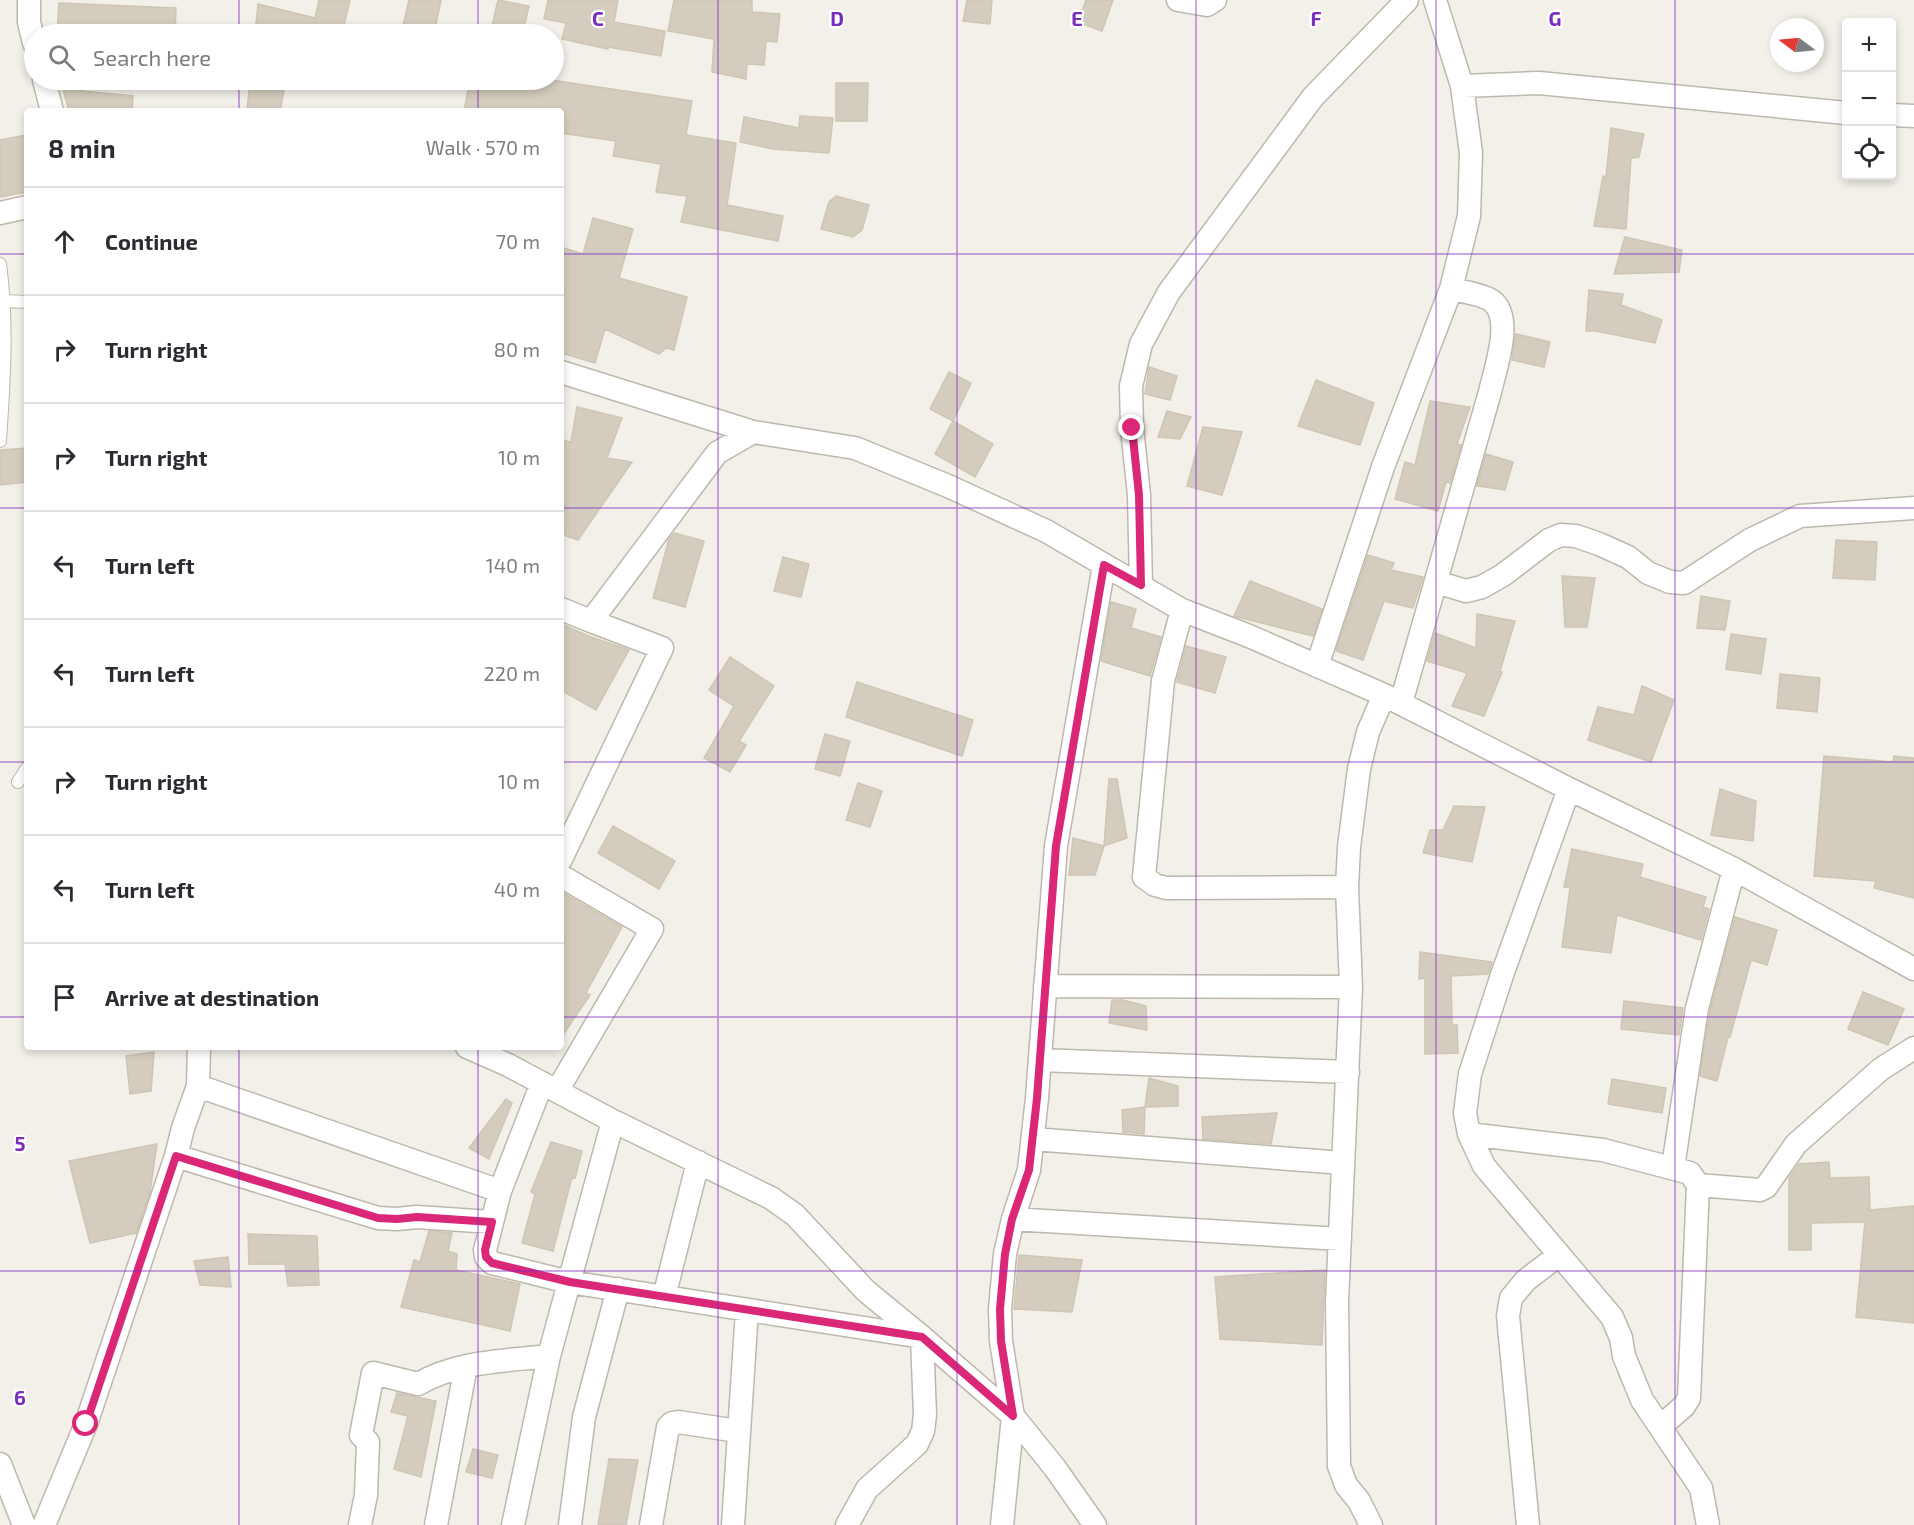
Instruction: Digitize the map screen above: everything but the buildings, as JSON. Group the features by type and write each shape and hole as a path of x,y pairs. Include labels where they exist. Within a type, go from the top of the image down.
{"street":[{"path":"29,0 29,24"},
{"path":"1178,0 1207,5 1215,0"},
{"path":"1141,585 1139,495 1132,428 1131,386 1141,344 1168,292 1312,97 1407,0"},
{"path":"1317,666 1383,467 1451,289 1468,216 1471,153 1462,86 1435,0"},
{"path":"1462,86 1539,83 1842,113"},
{"path":"47,90 51,108"},
{"path":"1896,115 1914,116"},
{"path":"0,213 24,208"},
{"path":"1371,1525 1359,1501 1346,1485 1339,1466 1336,1302 1351,987 1347,887 1349,847 1359,770 1368,732 1392,699 1436,582 1499,354 1503,321 1501,310 1491,300 1451,289"},
{"path":"564,373 753,432 855,448 948,486 1046,531 1182,610 1248,636 1392,699 1569,789 1734,869 1914,969"},
{"path":"591,621 717,453 753,432"},
{"path":"1436,582 1466,591 1482,586 1503,575 1549,540 1561,535 1576,536 1599,543 1628,557 1648,573 1670,582 1684,583 1750,540 1800,516 1914,508"},
{"path":"1002,1525 1013,1416 1001,1341 1000,1309 1005,1254 1012,1219 1029,1170 1040,1060 1056,846 1104,565"},
{"path":"564,610 662,648 564,853"},
{"path":"1182,610 1163,681 1144,877 1155,885 1166,888 1347,887"},
{"path":"1569,789 1502,975 1470,1074 1465,1113 1469,1134 1484,1166 1612,1317 1621,1338 1624,1356 1633,1381 1642,1400 1701,1488 1708,1525"},
{"path":"1673,1167 1697,1008 1734,869"},
{"path":"564,878 652,929 549,1087 500,1191 485,1250 486,1257 492,1263 570,1282 922,1337"},
{"path":"1046,986 1351,987"},
{"path":"1698,1185 1760,1190 1766,1187 1796,1144 1881,1069 1914,1048"},
{"path":"44,1525 86,1424 176,1156 198,1086 199,1050"},
{"path":"474,1050 508,1065 613,1121 771,1198 795,1215 866,1291 1013,1416 1055,1468 1095,1525"},
{"path":"1040,1060 1348,1072"},
{"path":"198,1086 500,1191"},
{"path":"513,1525 549,1356 613,1121"},
{"path":"1469,1134 1603,1150 1690,1173 1698,1185 1689,1398 1684,1406 1660,1427"},
{"path":"1033,1139 1343,1163"},
{"path":"176,1156 378,1218 417,1217 492,1222"},
{"path":"664,1297 698,1162"},
{"path":"1012,1219 1340,1239"},
{"path":"1528,1525 1508,1316 1511,1298 1526,1280 1559,1255"},
{"path":"570,1525 584,1417 618,1289"},
{"path":"733,1525 747,1310"},
{"path":"847,1525 867,1489 917,1444 923,1431 926,1415 922,1337"},
{"path":"360,1525 366,1495 368,1442 361,1435 373,1373 418,1384 436,1373 466,1366 549,1356"},
{"path":"436,1525 466,1366"},
{"path":"651,1525 668,1427 678,1422 738,1431"},
{"path":"0,1464 24,1525"}],"lane":[{"path":"0,264 5,301 6,367 0,441"},
{"path":"5,301 24,302"},
{"path":"18,782 24,773"}],"route":[{"path":"86,1424 176,1156 378,1218 417,1217 492,1222 485,1250 486,1257 492,1263 570,1282 922,1337 1013,1416 1001,1341 1000,1309 1005,1254 1012,1219 1029,1170 1037,1098 1056,846 1104,565 1141,585 1139,495 1132,428"}]}
